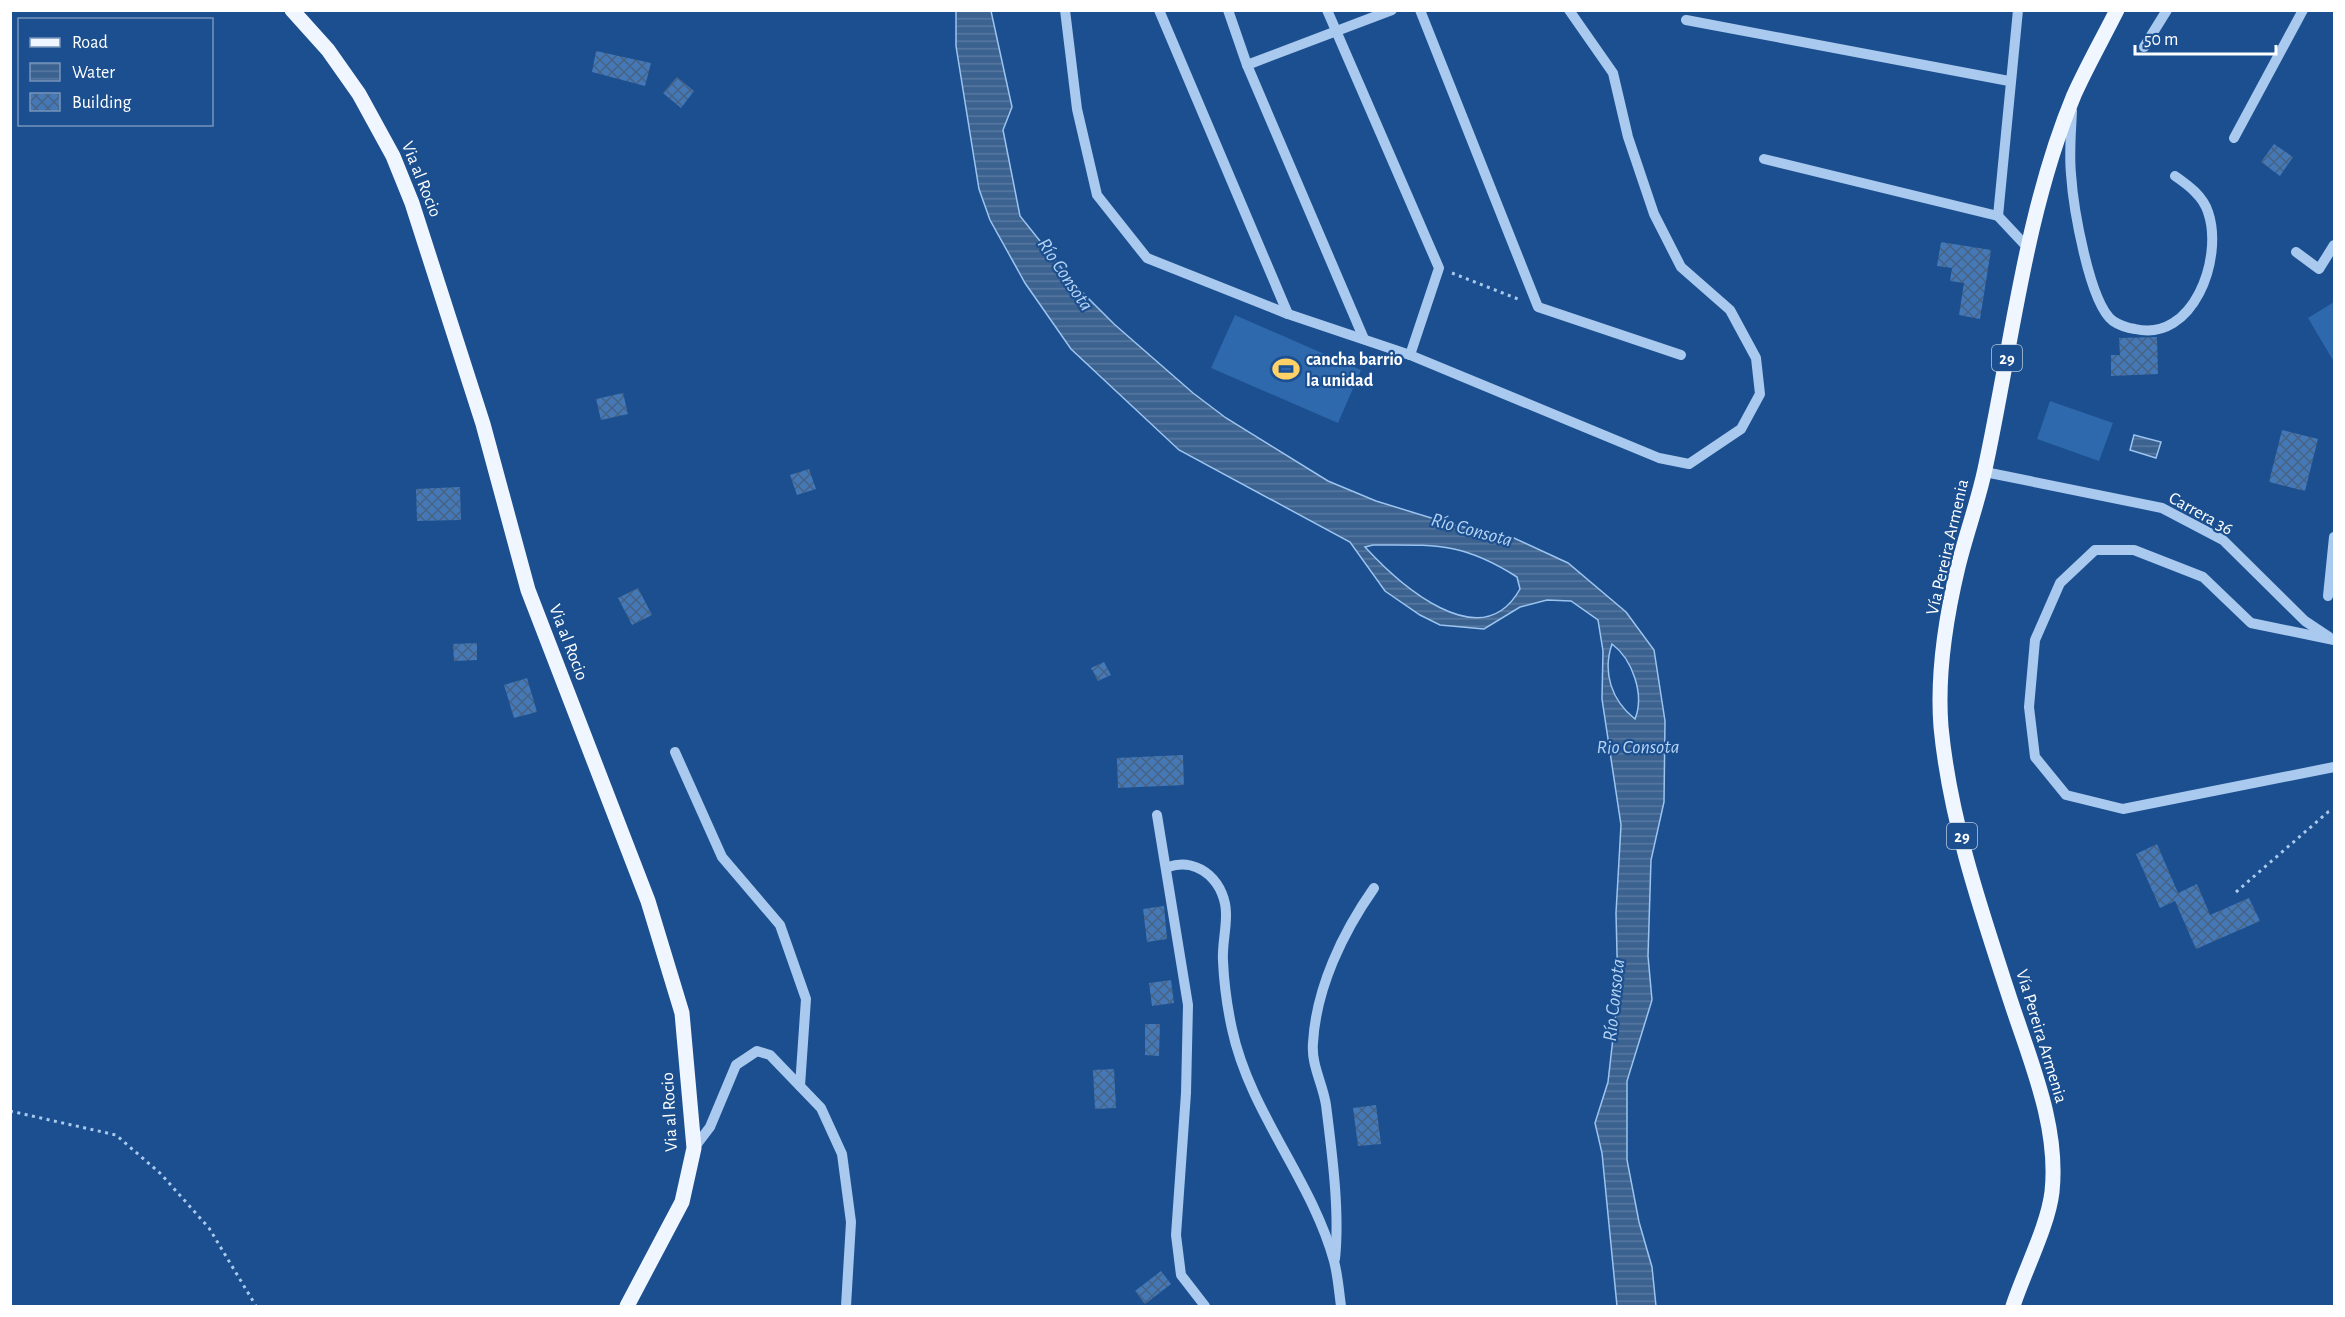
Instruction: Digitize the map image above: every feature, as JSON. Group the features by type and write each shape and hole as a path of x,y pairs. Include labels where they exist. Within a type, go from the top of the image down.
{"main road":[{"name":"Via al Rocio","path":"292,10 328,50 359,94 393,156 412,203 483,424 528,590 648,901 682,1013 694,1148 681,1202 627,1306"},
{"name":"Vía Pereira Armenia","path":"2013,1306 2047,1217 2052,1193 2054,1157 2044,1103 1967,859 1941,726 1944,654 1958,569 1985,472 2028,248 2055,149 2073,97 2117,10"}],"street":[{"path":"1065,10 1077,109 1097,195 1147,258 1288,314 1410,355 1659,458 1689,464 1741,429 1760,394 1756,358 1730,310 1681,267 1654,214 1628,137 1613,73 1569,10"},
{"path":"1159,10 1288,314"},
{"path":"1228,10 1247,65 1364,339"},
{"path":"1327,10 1334,32 1439,268 1410,355"},
{"path":"1247,65 1392,10"},
{"path":"1420,10 1538,307 1681,355"},
{"path":"1998,216 2009,81 2018,10"},
{"path":"2144,47 2168,10"},
{"path":"2234,138 2303,10"},
{"path":"1686,20 2009,81"},
{"path":"2073,97 2071,172 2074,208 2091,277 2102,308 2113,321 2127,327 2144,331 2161,330 2177,320 2204,284 2211,257 2208,211 2194,191 2175,176"},
{"path":"1764,159 1998,216 2028,248"},
{"path":"2296,252 2319,269 2334,244"},
{"name":"Carrera 36","path":"1985,472 2162,508 2223,540 2305,621 2334,640"},
{"path":"2328,596 2334,537"},
{"path":"2334,640 2251,623 2203,577 2134,550 2095,550 2060,583 2035,640 2029,707 2035,757 2066,795 2123,809 2334,767"},
{"path":"675,752 722,857 780,925 806,999 800,1086"},
{"path":"1157,815 1168,867 1188,1005 1186,1093 1176,1235 1181,1275 1204,1306"},
{"path":"1168,867 1191,864 1206,871 1221,891 1226,914 1222,948 1224,986 1232,1032 1253,1091 1322,1228 1335,1263 1341,1306"},
{"path":"1335,1263 1338,1227 1325,1102 1314,1067 1313,1043 1322,993 1353,917 1374,888"},
{"path":"694,1148 710,1126 736,1065 757,1050 770,1055 821,1108 842,1154 851,1222 846,1306"}],"path":[{"path":"1439,268 1538,307"},
{"path":"2236,892 2328,812 2334,810"},
{"path":"10,1111 116,1135 162,1174 209,1228 256,1306"}],"shaded area":[{"path":"2334,302 2334,362 2308,318"},
{"name":"cancha barrio la unidad","path":"1235,315 1361,370 1338,423 1211,368"},
{"path":"2050,401 2113,423 2099,461 2037,439"}],"water":[{"name":"Rio Consota","path":"956,11 991,11 1012,107 1003,130 1020,216 1076,286 1114,324 1193,393 1226,418 1328,481 1376,501 1454,525 1514,538 1568,563 1626,612 1654,650 1665,721 1664,802 1651,860 1648,956 1652,1000 1627,1081 1627,1160 1639,1222 1652,1267 1656,1306 1617,1306 1602,1153 1595,1123 1608,1082 1618,994 1616,913 1621,825 1602,699 1603,651 1598,620 1571,601 1547,600 1520,607 1484,629 1440,625 1420,615 1385,591 1350,542 1179,450 1071,349 1025,283 990,220 979,189 956,46","holes":["1373,545 1432,546 1464,551 1517,577 1520,589 1503,609 1484,617 1463,616 1440,608 1418,595 1365,547","1612,644 1625,659 1635,678 1638,699 1635,719 1620,704 1611,686 1608,665"]},
{"path":"2134,435 2161,442 2156,458 2130,450"}],"building":[{"path":"596,51 651,63 645,86 592,72"},
{"path":"677,77 694,91 681,108 663,93"},
{"path":"2274,144 2293,157 2280,176 2261,162"},
{"path":"1941,242 1991,250 1980,319 1959,315 1964,283 1950,281 1952,268 1937,266"},
{"path":"2157,337 2158,374 2111,376 2111,355 2120,355 2119,338"},
{"path":"623,393 628,414 601,420 596,399"},
{"path":"2282,430 2318,439 2305,491 2269,482"},
{"path":"809,469 816,489 797,495 790,475"},
{"path":"460,487 461,520 417,521 416,489"},
{"path":"638,588 652,615 632,625 618,598"},
{"path":"477,643 477,660 454,661 453,644"},
{"path":"1104,662 1111,675 1098,681 1091,668"},
{"path":"527,678 537,712 514,718 504,685"},
{"path":"1183,755 1184,785 1118,788 1117,758"},
{"path":"2157,844 2178,893 2197,884 2210,915 2249,898 2260,921 2196,949 2175,901 2160,908 2136,854"},
{"path":"1164,906 1167,939 1147,942 1143,909"},
{"path":"1171,980 1174,1003 1152,1006 1149,983"},
{"path":"1145,1024 1160,1024 1159,1056 1145,1055"},
{"path":"1114,1069 1116,1108 1095,1109 1093,1070"},
{"path":"1376,1105 1381,1144 1358,1146 1353,1108"},
{"path":"1161,1271 1171,1284 1145,1304 1135,1291"}],"place":[{"name":"cancha barrio la unidad","path":"1286,369"}],"water label":[{"name":"Río Consota","path":"1066,274"},
{"name":"Río Consota","path":"1472,529"},
{"name":"Río Consota","path":"1613,1000"}]}
